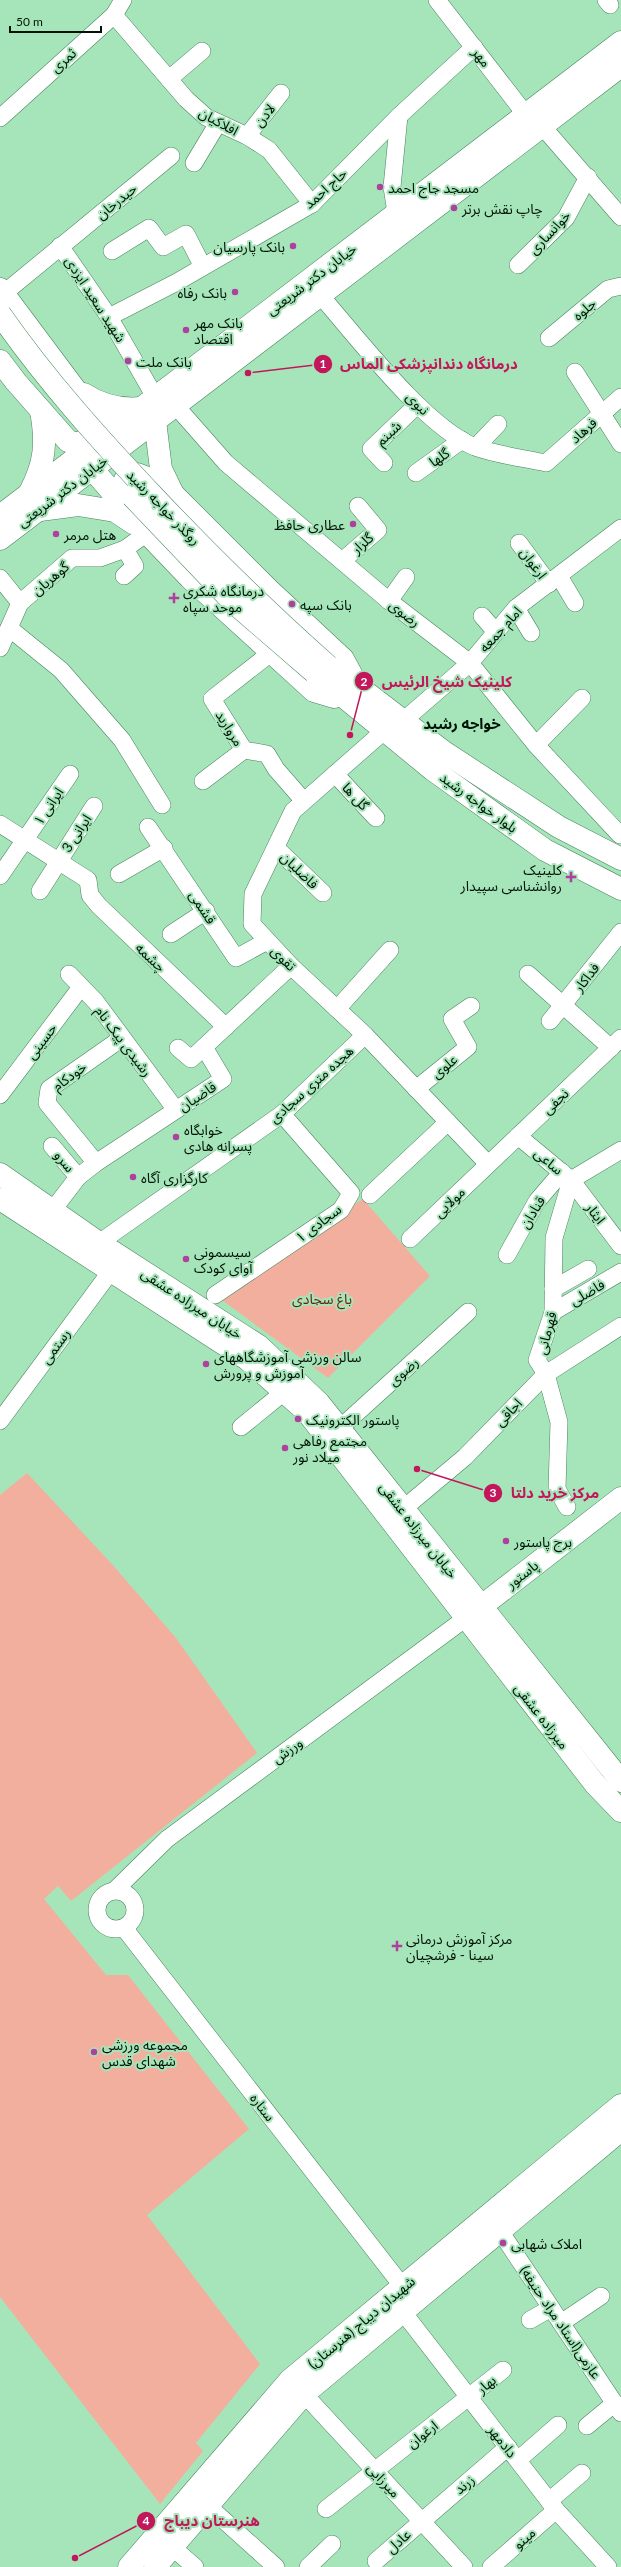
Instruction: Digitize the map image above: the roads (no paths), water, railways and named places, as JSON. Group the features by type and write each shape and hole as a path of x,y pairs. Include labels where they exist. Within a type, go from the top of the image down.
{"main road":[{"name":"خیابان دکتر شریعتی","path":"151,409 175,405 320,295 534,120 621,42"},
{"name":"خیابان دکتر شریعتی","path":"0,539 33,502 117,438 151,409 396,214 534,120 621,66"},
{"path":"1,299 77,392 117,438"},
{"name":"روگذر خواجه رشید","path":"1,299 27,353 78,415 125,467 275,619 325,672"},
{"name":"روگذر خواجه رشید","path":"0,339 51,406 167,534 233,602 325,672"},
{"path":"0,361 68,441 77,444 91,437 96,424 77,392"},
{"path":"77,392 111,407 127,410 151,409 162,469 173,494"},
{"path":"41,411 46,436 43,461 33,502 78,505 115,511 147,533"},
{"path":"86,462 147,533 190,578 314,691 351,692"},
{"path":"147,533 128,505 124,494 125,480 137,474 142,475 173,494 269,590 344,659 351,692"},
{"name":"خیابان دکتر شریعتی","path":"0,516 33,502"},
{"path":"325,672 351,692"},
{"name":"بلوار خواجه رشید","path":"351,692 393,726 433,770 545,850 621,889"},
{"name":"بلوار خواجه رشید","path":"393,726 444,752 559,827 618,845"},
{"name":"خیابان میرزاده عشقی","path":"2,1191 52,1211 259,1346 319,1403 450,1568 474,1612"},
{"name":"خیابان میرزاده عشقی","path":"2,1191 111,1271 247,1359 307,1412 474,1612"},
{"name":"پاستور","path":"474,1612 621,1498"},
{"path":"450,1568 475,1586 489,1589 509,1585"},
{"name":"میرزاده عشقی","path":"474,1612 609,1779 621,1811"},
{"name":"شهیدان دیباج (هنرستان)","path":"129,2567 290,2380 403,2287 619,2118"},
{"name":"شهیدان دیباج (هنرستان)","path":"154,2567 304,2394 500,2231 619,2118"}],"street":[{"name":"ثمری","path":"0,118 114,15 123,0"},
{"name":"مهر","path":"445,3 474,47 534,120 588,177 621,217"},
{"name":"افلاکیان","path":"114,15 197,109 218,124 247,136 269,150 312,204"},
{"name":"حاج احمد","path":"109,317 203,267 312,204 399,116 474,47"},
{"path":"169,79 202,51"},
{"name":"لادن","path":"247,136 281,93"},
{"path":"396,214 392,187 399,116"},
{"path":"194,163 218,124"},
{"name":"حیدرخان","path":"60,246 172,156"},
{"name":"خوانساری","path":"518,265 566,218 588,177"},
{"path":"112,251 149,228 163,246 186,234 203,267"},
{"name":"شهید سعید ایزدی","path":"1,299 60,246 109,317 151,409"},
{"name":"جلوه","path":"549,338 608,289 621,286"},
{"name":"نبوی","path":"320,295 417,405 469,444 546,463"},
{"path":"575,372 603,413 621,444"},
{"name":"فرهاد","path":"546,463 621,397"},
{"name":"رضوی","path":"175,405 226,463 389,601 470,663 618,845"},
{"name":"شبنم","path":"384,463 371,449 417,405"},
{"name":"گلها","path":"416,473 469,444 498,424"},
{"name":"گلزار","path":"342,561 378,530 358,506"},
{"name":"امام جمعه","path":"393,726 470,663 494,631 516,608 621,528"},
{"name":"گوهریان","path":"0,648 20,603 72,558 100,558 125,549 147,533"},
{"name":"ارغوان","path":"519,543 575,603"},
{"path":"124,576 135,566 125,549"},
{"path":"389,601 406,577"},
{"name":"گوهریان","path":"0,578 20,603"},
{"path":"516,608 531,633"},
{"path":"482,616 494,631"},
{"path":"8,628 61,670 122,740 162,805"},
{"name":"مروارید","path":"272,652 212,699 244,750 267,754 276,768 303,800"},
{"path":"536,745 582,698"},
{"name":"تقوی","path":"393,726 303,800 293,812 253,894 252,924 291,966 365,1035 488,1164"},
{"path":"203,781 244,750"},
{"name":"ایرانی ۱","path":"0,876 70,774"},
{"name":"گل ها","path":"335,774 376,818"},
{"name":"ایرانی 3","path":"40,891 58,860 94,806"},
{"path":"0,824 58,860"},
{"name":"قشمی","path":"148,827 164,848 236,958 267,941"},
{"path":"119,874 164,848"},
{"name":"فاضلیان","path":"276,848 323,893"},
{"name":"چشمه","path":"58,860 88,880 90,894 99,906 226,1026"},
{"path":"171,934 206,911"},
{"name":"فداکار","path":"550,1021 621,932"},
{"path":"336,1009 390,950"},
{"path":"178,1048 191,1059 291,966"},
{"name":"رشیدی پیک نام","path":"69,974 82,987 176,1110"},
{"path":"528,974 564,1004 616,1043"},
{"name":"حسینی","path":"0,1095 82,987"},
{"name":"علوی","path":"416,1089 468,1047 452,1019 471,1006"},
{"name":"هجده متری سجادی","path":"99,1243 282,1114 365,1035"},
{"name":"خودکام","path":"96,1162 47,1103 49,1089 122,1038"},
{"name":"نجفی","path":"488,1164 616,1043"},
{"name":"قاضیان","path":"52,1211 78,1177 96,1162 223,1080 204,1047"},
{"name":"سجادی ۱","path":"215,1294 341,1210 351,1193 282,1114"},
{"path":"370,1195 448,1122"},
{"name":"ساعی","path":"518,1136 566,1176 621,1150"},
{"name":"سرو","path":"52,1146 78,1177"},
{"name":"مولایی","path":"410,1239 488,1164"},
{"name":"ایثار","path":"566,1176 621,1246"},
{"name":"قنادان","path":"507,1255 537,1201 566,1176"},
{"name":"قهرمانی","path":"566,1176 554,1238 553,1312 537,1360 546,1374 559,1422 557,1489 567,1507"},
{"path":"554,1289 588,1269"},
{"name":"رستمی","path":"0,1421 6,1399 111,1271"},
{"name":"فاضلی","path":"553,1312 621,1272"},
{"name":"رضوی","path":"339,1429 468,1312"},
{"name":"اجاقی","path":"403,1509 466,1457 546,1374 621,1326"},
{"path":"241,1427 284,1392"},
{"name":"ورزش","path":"115,1890 167,1839 474,1612"},
{"path":"115,1890 128,1894 135,1905 133,1918 124,1928 110,1928 100,1920 97,1907 103,1896 115,1890"},
{"name":"ستاره","path":"124,1928 403,2287"},
{"name":"عازمی(استاد مراد حنیفه)","path":"500,2231 618,2408"},
{"path":"561,2323 601,2296"},
{"path":"530,2320 551,2308"},
{"name":"دادمهر","path":"403,2312 552,2505 608,2567"},
{"name":"بهار","path":"470,2398 502,2370"},
{"name":"میرزایی","path":"304,2394 464,2567"},
{"name":"ارغوان","path":"326,2508 470,2398"},
{"path":"587,2426 618,2408"},
{"name":"زرند","path":"421,2520 513,2454 558,2425"},
{"name":"مینو","path":"491,2567 582,2473"},
{"path":"208,2506 276,2567"},
{"name":"عادل","path":"376,2561 421,2520"},
{"path":"308,2567 332,2544"},
{"path":"172,2547 194,2567"}],"place":[{"name":"مسجد جاج احمد","path":"380,187"},
{"name":"چاپ نقش برتر","path":"454,208"},
{"name":"بانک پارسیان","path":"293,246"},
{"name":"بانک رفاه","path":"235,292"},
{"name":"بانک مهر اقتصاد","path":"186,330"},
{"name":"بانک ملت","path":"128,361"},
{"name":"درمانگاه دندانپزشکی الماس","path":"248,373"},
{"name":"عطاری حافظ","path":"353,524"},
{"name":"هتل مرمر","path":"56,534"},
{"name":"درمانگاه شکری موحد سپاه","path":"174,598"},
{"name":"بانک سپه","path":"292,604"},
{"name":"کلینیک شیخ الرئیس","path":"350,735"},
{"name":"کلینیک روانشناسی سپیدار","path":"571,877"},
{"name":"خوابگاه پسرانه هادی","path":"176,1137"},
{"name":"کارگزاری آگاه","path":"133,1177"},
{"name":"سیسمونی آوای کودک","path":"186,1259"},
{"name":"سالن ورزشی آموزشگاههای آموزش و پرورش","path":"206,1364"},
{"name":"پاستور الکترونیک","path":"298,1419"},
{"name":"مجتمع رفاهی میلاد نور","path":"285,1448"},
{"name":"مرکز خرید دلتا","path":"417,1469"},
{"name":"برج پاستور","path":"506,1541"},
{"name":"مرکز آموزش درمانی سینا - فرشچیان","path":"397,1946"},
{"name":"مجموعه ورزشی شهدای قدس","path":"94,2052"},
{"name":"املاک شهابی","path":"503,2243"},
{"name":"هنرستان دیباج","path":"75,2558"}],"district":[{"name":"خواجه رشید","path":"462,723"}],"park label":[{"name":"باغ سجادی","path":"322,1298"}]}
